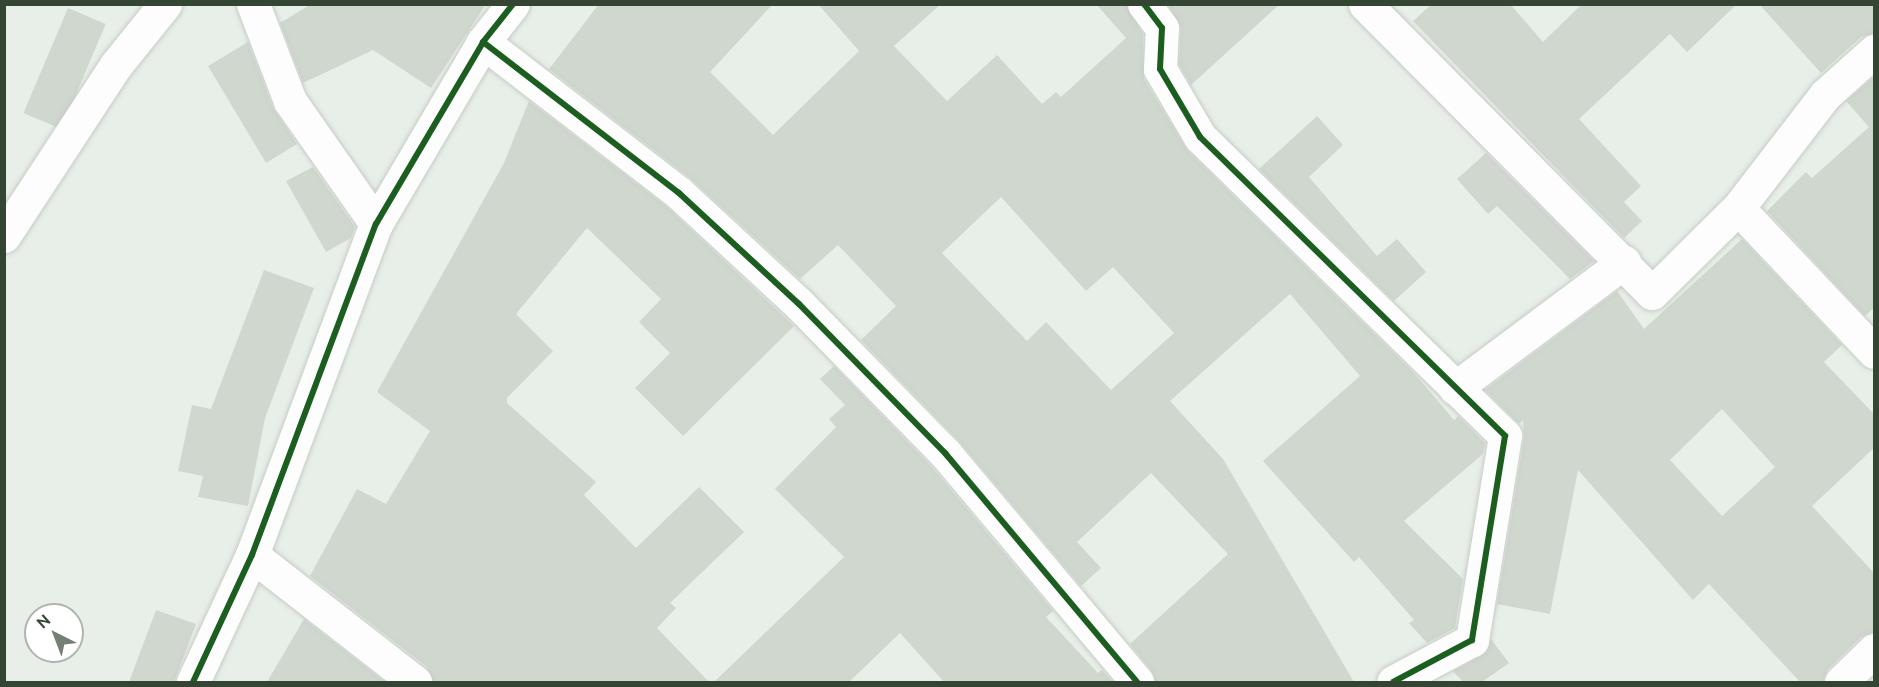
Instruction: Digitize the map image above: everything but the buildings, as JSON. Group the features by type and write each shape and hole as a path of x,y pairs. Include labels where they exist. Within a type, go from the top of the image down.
{"street":[{"path":"4,236 116,65 165,4"},
{"path":"253,4 290,101 376,224"},
{"path":"193,682 252,555 376,224 483,42 513,4"},
{"path":"1144,4 1162,28 1160,69 1200,137 1505,436 1472,640 1393,682"},
{"path":"1365,4 1624,262 1652,293 1738,208 1825,95 1875,51"},
{"path":"483,42 679,193 800,304 945,453 1137,682"},
{"path":"1738,208 1875,351"},
{"path":"1455,388 1624,262"},
{"path":"252,555 415,682"},
{"path":"1841,682 1875,650"}],"cycle path":[{"path":"193,682 252,555 376,224 483,42 513,4"},
{"path":"1144,4 1162,28 1160,69 1200,137 1505,436 1472,640 1393,682"},
{"path":"483,42 679,193 799,304 945,453 1137,682"}]}
